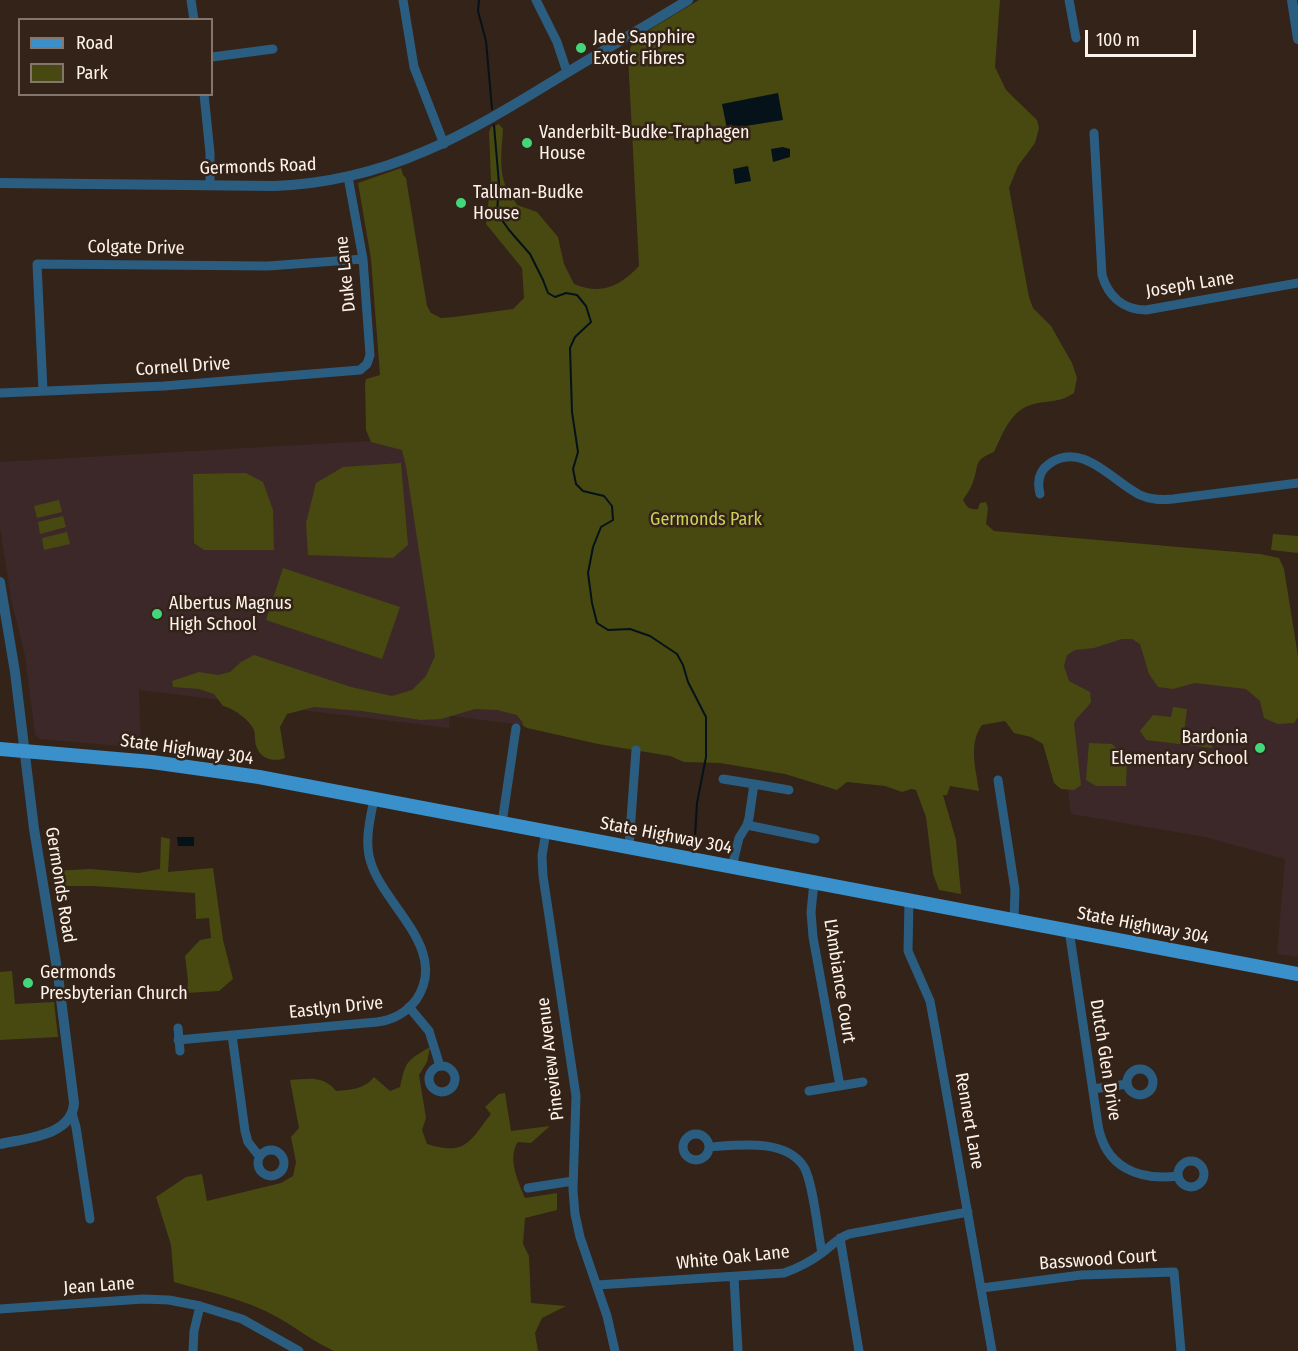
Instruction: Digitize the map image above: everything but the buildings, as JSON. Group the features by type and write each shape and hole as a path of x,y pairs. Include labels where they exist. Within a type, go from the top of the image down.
{"main road":[{"name":"State Highway 304","path":"0,749 187,766 259,777 1298,974"}],"street":[{"path":"191,0 194,18"},
{"path":"403,0 414,67 444,144"},
{"path":"536,0 557,42 567,72"},
{"name":"Germonds Road","path":"0,183 283,185 348,177 404,160 444,144 480,125 688,0"},
{"path":"1069,0 1076,38"},
{"path":"1292,0 1298,39"},
{"path":"213,57 273,49"},
{"path":"204,96 210,153 210,185"},
{"name":"Joseph Lane","path":"1094,133 1102,275 1108,290 1121,303 1136,309 1151,310 1298,283"},
{"name":"Duke Lane","path":"348,177 363,259 369,355 365,366"},
{"name":"Colgate Drive","path":"43,391 37,264 267,266 363,259"},
{"name":"Cornell Drive","path":"0,393 164,386 354,372 365,366"},
{"path":"1040,494 1039,479 1046,466 1054,461 1070,457 1092,462 1136,492 1153,499 1173,499 1298,483"},
{"name":"Germonds Road","path":"0,582 12,650 34,829 62,1004 74,1100 72,1113"},
{"path":"501,823 516,728"},
{"path":"629,847 636,750"},
{"path":"723,779 789,790"},
{"path":"998,780 1015,890 1014,920"},
{"path":"732,867 739,838 747,825 754,784"},
{"name":"Eastlyn Drive","path":"178,1040 383,1022 398,1016 409,1007 419,994 424,982 424,958 417,940 371,862 368,838 374,799"},
{"path":"747,825 815,838"},
{"name":"Pineview Avenue","path":"546,831 542,856 543,876 576,1096 573,1181 575,1214 608,1316 615,1351"},
{"name":"L'Ambiance Court","path":"814,882 811,912 813,930 840,1086"},
{"name":"Rennert Lane","path":"909,900 908,951 930,1001 992,1351"},
{"name":"Dutch Glen Drive","path":"1069,930 1101,1138 1107,1151 1116,1161 1133,1173 1162,1178 1178,1176"},
{"path":"409,1007 429,1031 440,1066"},
{"path":"178,1028 180,1052"},
{"path":"232,1035 245,1131 248,1142 259,1156"},
{"path":"809,1091 863,1082"},
{"path":"1093,1089 1127,1084"},
{"path":"0,1144 57,1129 67,1122 72,1113"},
{"path":"72,1113 76,1122 90,1219"},
{"path":"709,1147 761,1145 781,1150 800,1161 809,1179 822,1253"},
{"path":"528,1188 573,1181"},
{"name":"White Oak Lane","path":"597,1286 784,1272 800,1267 840,1238 856,1232 968,1212"},
{"path":"840,1238 860,1351"},
{"name":"Basswood Court","path":"982,1288 1081,1275 1174,1272 1181,1351"},
{"path":"734,1277 738,1351"},
{"name":"Jean Lane","path":"0,1309 152,1299 200,1306"},
{"path":"193,1351 200,1306 249,1322 299,1351"}],"shaded area":[{"path":"778,93 783,120 727,129 722,104"},
{"path":"783,147 790,149 790,157 773,162 771,149"},
{"path":"748,166 751,181 735,184 733,169"},
{"path":"405,439 526,705 522,725 450,716 449,728 139,690 141,748 40,739 35,735 25,656 11,599 0,528 0,462"},
{"path":"1037,538 1298,704 1298,957 1277,954 1285,859 1205,837 1071,814"},
{"path":"177,837 194,837 194,846 178,846"}],"green space":[{"name":"Germonds Park","path":"699,0 1000,0 995,67 1006,90 1037,120 1039,128 1035,143 1018,166 1009,188 1029,297 1033,308 1051,326 1072,363 1077,378 1074,393 1059,400 1026,407 1014,416 994,452 982,458 978,464 972,485 963,500 972,509 978,509 980,503 986,502 988,508 986,524 994,531 1260,554 1279,558 1284,569 1298,656 1298,717 1294,723 1278,724 1264,718 1260,701 1246,689 1195,683 1173,689 1158,687 1149,674 1140,644 1132,639 1122,639 1094,648 1075,650 1067,655 1064,666 1069,681 1090,692 1091,702 1074,723 1081,785 1074,790 1061,789 1054,783 1043,744 1031,737 1014,733 1005,721 982,725 974,748 979,791 950,786 947,795 943,795 956,840 961,894 939,890 933,874 926,817 916,790 902,792 885,786 847,782 837,790 785,774 720,763 684,762 670,756 598,744 527,728 522,725 517,715 497,710 475,709 441,719 421,720 362,711 314,707 287,714 280,727 285,758 273,760 259,752 254,730 248,721 236,711 223,706 214,694 199,689 173,687 172,681 199,672 218,675 230,672 241,662 254,655 351,687 392,696 412,690 426,676 435,656 406,466 402,450 371,442 366,430 366,379 380,375 371,259 358,183 401,168 406,178 427,306 431,313 441,318 513,309 524,298 522,268 486,224 491,180 489,132 491,127 499,124 503,129 502,167 507,189 517,205 537,212 558,237 564,264 574,284 601,289 617,284 639,266 628,56 631,46 636,43 636,38"},
{"path":"401,463 408,545 393,558 308,555 306,523 316,483 343,467"},
{"path":"246,473 263,482 273,510 274,550 204,550 194,543 193,474"},
{"path":"59,500 62,512 37,518 34,506"},
{"path":"63,516 66,527 40,534 38,522"},
{"path":"67,532 70,544 44,550 42,538"},
{"path":"1273,534 1298,536 1298,553 1271,550"},
{"path":"283,568 400,607 382,659 266,620"},
{"path":"1173,707 1187,709 1184,732 1214,737 1212,748 1146,740 1140,731 1153,715 1171,717"},
{"path":"1089,743 1112,744 1127,759 1126,786 1096,786 1086,780"},
{"path":"161,837 170,839 168,872 213,868 223,940 233,979 219,991 187,993 185,956 200,940 211,938 209,918 196,919 195,893 93,886 55,886 52,871 90,869 139,873 160,869"},
{"path":"12,971 15,1004 54,1002 58,1037 0,1040 0,972"},
{"path":"430,1047 427,1062 419,1075 426,1118 422,1130 427,1144 450,1148 465,1144 491,1114 485,1107 499,1094 505,1093 511,1131 550,1126 531,1143 518,1142 513,1155 515,1170 525,1198 557,1193 557,1210 525,1218 523,1244 529,1256 531,1303 566,1306 542,1318 535,1333 538,1351 334,1351 252,1305 174,1282 171,1245 156,1197 186,1177 202,1174 207,1201 281,1183 293,1176 296,1162 291,1137 299,1128 290,1080 320,1080 336,1091 362,1086 374,1077 390,1091 400,1087 408,1062"}],"waterway":[{"path":"479,0 478,11 486,41 492,109"},
{"path":"494,125 499,184 497,213 530,254 548,293 555,297 566,293 577,295 586,306 591,322 575,337 570,348 572,412 578,452 573,469 576,484 583,491 604,496 612,506 613,520 601,527 593,547 588,573 597,623 608,630 630,629 650,636 677,654 706,717 706,757 697,803 695,837"}],"place":[{"name":"Jade Sapphire Exotic Fibres","path":"581,48"},
{"name":"Vanderbilt-Budke-Traphagen House","path":"527,143"},
{"name":"Tallman-Budke House","path":"461,203"},
{"name":"Albertus Magnus High School","path":"157,614"},
{"name":"Bardonia Elementary School","path":"1260,748"},
{"name":"Germonds Presbyterian Church","path":"28,983"}]}
